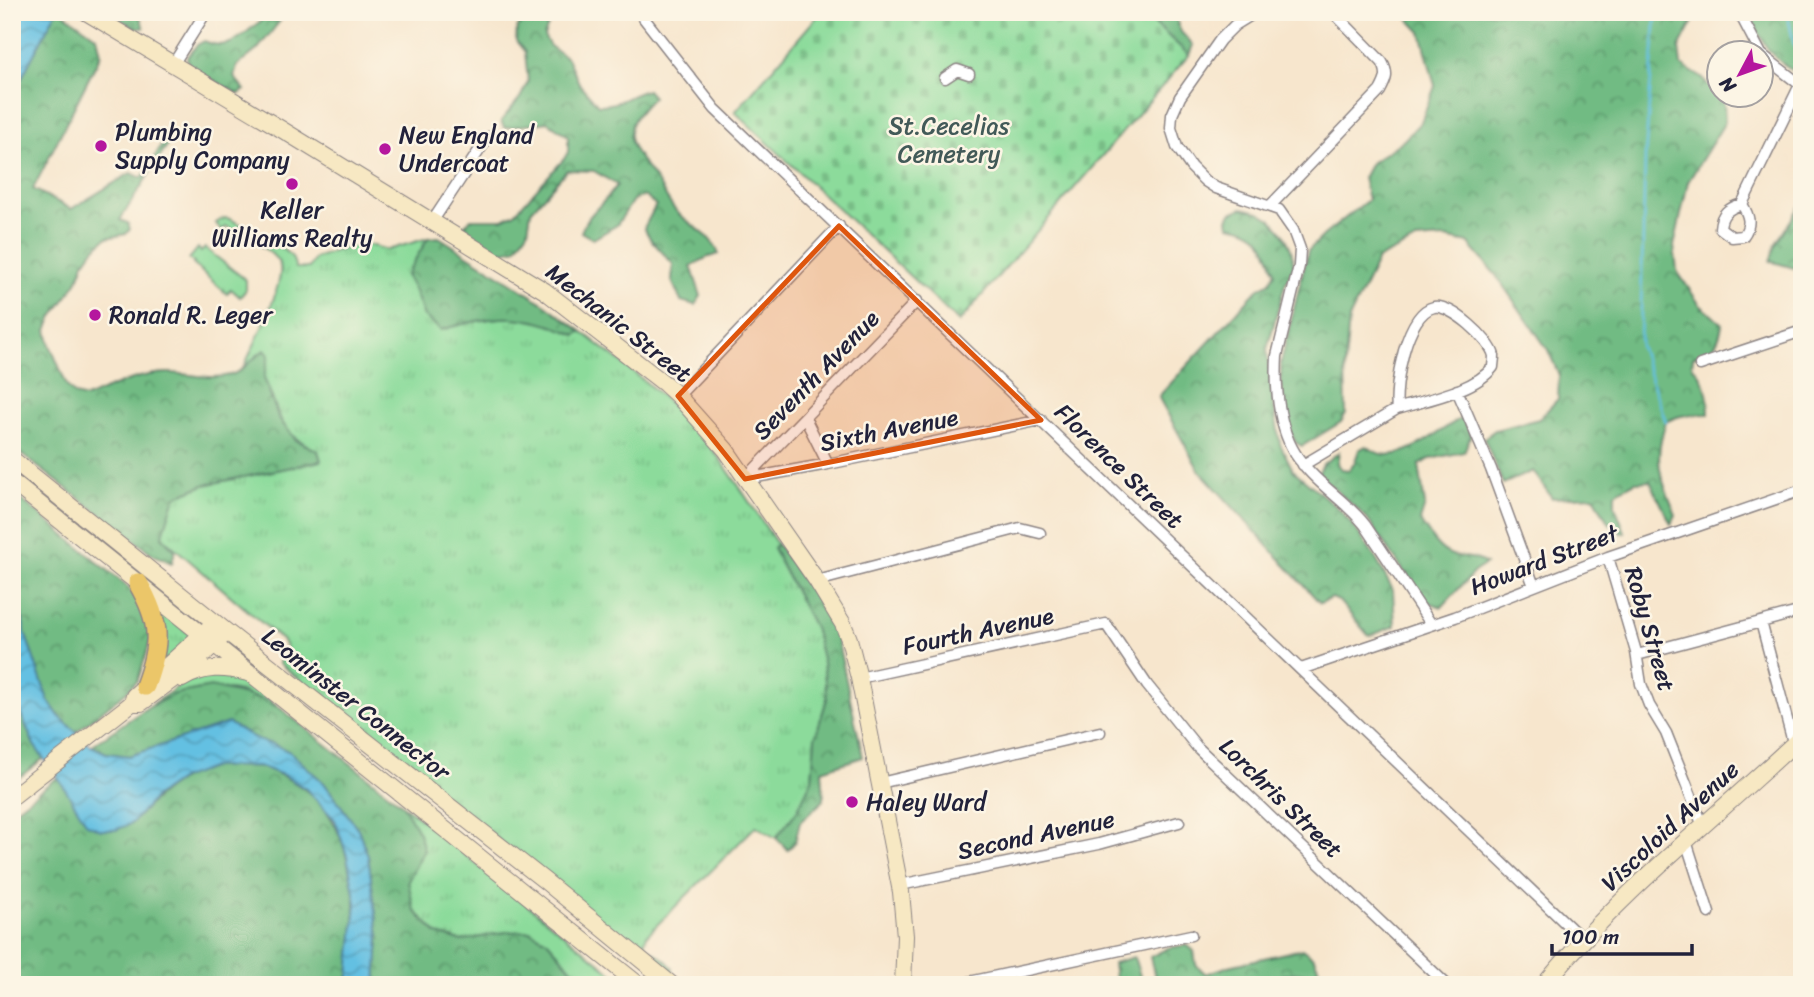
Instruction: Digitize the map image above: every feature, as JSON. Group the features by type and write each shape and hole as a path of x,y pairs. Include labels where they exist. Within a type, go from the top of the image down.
{"highway":[{"path":"138,583 157,624 156,651 139,697"}],"main road":[{"name":"Mechanic Street","path":"89,14 545,291 635,359 678,396 726,450 817,581 843,624 859,678 900,885 905,936 903,985"},
{"name":"Leominster Connector","path":"12,459 545,881 672,985"},
{"name":"Leominster Connector","path":"12,482 639,985"},
{"path":"12,797 139,697 221,627"},
{"path":"139,697 155,698 188,676 205,670 221,668 250,674"},
{"name":"Viscoloid Avenue","path":"1544,985 1582,939 1798,740"}],"street":[{"path":"172,66 206,12"},
{"name":"Florence Street","path":"639,12 709,103 1582,939"},
{"path":"1256,12 1235,25 1220,40 1180,96 1172,115 1171,128 1177,147 1205,181 1216,188 1279,209 1286,217 1300,249 1299,266 1276,368 1286,435 1303,465 1360,518 1431,624"},
{"path":"1270,206 1380,92 1386,81 1387,70 1382,62 1333,12"},
{"path":"1739,12 1753,38"},
{"path":"1742,204 1801,86 1776,66"},
{"path":"945,78 957,70 970,74"},
{"path":"432,222 488,137"},
{"path":"678,396 839,226"},
{"name":"Seventh Avenue","path":"745,479 917,301"},
{"path":"1303,465 1397,409 1457,390 1488,374 1493,367 1494,356 1481,337 1460,316 1447,308 1432,308 1420,316 1405,347 1395,393 1397,409"},
{"path":"1700,365 1802,331"},
{"path":"1457,390 1491,469 1534,586"},
{"path":"805,418 828,464"},
{"name":"Sixth Avenue","path":"745,479 1041,420"},
{"name":"Howard Street","path":"1301,670 1608,557 1802,490"},
{"path":"817,581 1020,528 1040,533"},
{"name":"Roby Street","path":"1608,557 1637,655 1641,684 1649,705 1667,733 1703,826"},
{"path":"1637,655 1802,611"},
{"path":"1761,622 1798,740 1802,776"},
{"name":"Fourth Avenue","path":"859,678 1105,624"},
{"name":"Lorchris Street","path":"1105,624 1147,685 1197,747 1447,985"},
{"path":"880,783 1100,732"},
{"name":"Second Avenue","path":"900,885 1099,844 1179,822"},
{"path":"1686,841 1709,914"},
{"path":"956,985 1191,934"}],"highlighted area":[{"path":"839,226 1041,420 745,479 678,396"}],"green space":[{"path":"56,12 62,12 97,37 101,54 33,189 71,209 131,173 142,178 164,141 168,144 120,220 128,223 130,229 126,234 106,238 94,249 84,263 77,282 52,318 47,330 50,345 67,386 75,395 86,398 127,381 159,373 207,377 230,375 240,371 265,350 269,355 264,378 279,419 296,440 318,451 321,461 204,485 175,497 162,537 175,550 172,563 154,555 12,447 12,102"},
{"path":"106,12 138,12 144,28 136,28"},
{"path":"528,12 553,12 544,36 550,46 567,58 580,85 598,105 617,102 647,90 653,97 641,109 630,129 633,147 674,208 706,236 719,254 691,266 701,296 695,305 681,301 672,281 673,264 644,228 656,205 644,196 633,200 617,225 593,239 581,232 588,219 617,185 594,171 567,170 531,211 528,231 516,248 500,252 468,234 463,227 471,219 503,219 515,213 568,152 568,136 548,122 504,128 501,121 520,98 528,82 525,52 516,41 517,28"},
{"name":"St.Cecelias Cemetery","path":"811,12 1152,12 1148,18 1189,55 959,322 735,112 816,18"},
{"path":"1152,12 1178,12 1176,18 1181,32 1193,45 1189,55 1148,17"},
{"path":"1402,12 1698,12 1679,48 1681,65 1706,83 1706,108 1724,108 1725,122 1688,182 1674,246 1677,271 1700,305 1722,324 1714,346 1693,357 1692,366 1701,376 1706,388 1709,414 1671,419 1666,422 1662,436 1660,470 1676,515 1671,524 1650,481 1635,482 1615,493 1615,506 1625,532 1621,533 1608,522 1594,496 1552,498 1533,471 1503,484 1484,438 1495,430 1539,419 1558,399 1559,375 1548,350 1495,274 1468,243 1445,238 1416,240 1378,259 1349,319 1345,364 1346,413 1341,422 1302,446 1296,443 1291,433 1281,385 1281,362 1308,251 1368,200 1363,178 1371,163 1404,140 1421,122 1435,86 1421,32"},
{"path":"1750,12 1802,12 1802,78 1776,57 1776,38 1761,38"},
{"path":"268,16 280,21 257,50 237,66 234,77 245,90 239,94 193,70 188,64 187,57 197,45 204,41 224,45 232,42"},
{"path":"1802,203 1802,266 1797,269 1770,261 1777,242"},
{"path":"1242,208 1259,212 1271,219 1284,234 1291,249 1294,266 1285,284 1267,349 1280,444 1293,470 1339,509 1355,528 1393,590 1395,626 1369,636 1339,601 1332,598 1320,603 1199,470 1160,400 1159,396 1258,289 1270,282 1275,272 1261,240 1249,230 1229,225 1231,213"},
{"path":"224,218 277,244 292,257 296,268 309,268 315,258 347,247 366,244 388,250 428,238 406,276 424,316 441,330 494,318 509,318 540,322 576,335 581,331 652,388 692,425 726,468 777,544 773,549 814,627 823,662 827,699 815,738 812,780 797,811 776,838 756,826 647,935 644,943 673,969 670,978 279,663 287,649 283,641 162,537 174,497 204,485 321,461 318,451 287,429 264,378 243,369 274,299 279,263 263,247 226,226 223,230 220,229 216,223"},
{"path":"439,237 546,305 581,331 576,335 540,322 509,318 494,318 441,330 424,316 406,275 428,238"},
{"path":"198,248 201,252 205,248 246,280 246,290 240,297 231,289 227,294 193,264 189,259"},
{"path":"1462,418 1471,435 1464,452 1430,459 1419,465 1425,505 1420,521 1434,541 1447,553 1477,559 1486,564 1474,572 1442,607 1425,601 1365,516 1318,474 1323,464 1339,452 1337,464 1341,469 1349,470 1359,450 1366,446 1381,454 1402,452 1424,442"},
{"path":"12,492 128,587 140,602 151,639 138,680 76,732 48,701 25,633 12,568"},
{"path":"777,544 814,596 836,634 863,757 822,770 824,800 800,822 795,842 788,850 776,838 797,811 812,780 815,738 827,699 823,662 814,627 773,548"},
{"path":"160,610 190,634 190,638 158,669"},
{"path":"211,674 240,678 280,708 242,693 211,688 179,694 142,711 187,681"},
{"path":"211,687 259,698 280,708 403,805 419,833 424,850 408,881 414,910 437,934 461,941 506,932 530,931 547,940 576,974 591,985 376,985 379,936 368,856 358,829 324,783 290,752 260,741 228,723 129,756 106,753 91,746 142,711 174,694"},
{"path":"12,692 34,745 44,758 12,783"},
{"path":"258,766 295,782 309,793 321,804 339,834 355,900 348,985 12,985 12,812 58,777 62,784 132,823 158,796 189,775 213,767"},
{"path":"403,805 627,985 591,985 576,974 547,940 506,932 461,941 437,934 414,910 407,881 424,850"},
{"path":"1187,945 1194,951 1196,965 1206,974 1302,949 1314,958 1319,969 1316,974 1294,973 1235,985 1157,985 1150,957 1168,948"},
{"path":"1134,957 1143,985 1116,985 1113,963"}],"water":[{"path":"24,12 56,12 12,102 12,28"},
{"path":"12,568 25,633 48,700 59,716 91,746 106,753 129,756 228,723 260,741 290,752 324,783 358,829 368,856 379,936 376,985 348,985 356,903 347,856 335,820 306,789 283,775 258,766 214,767 181,779 156,796 132,823 116,830 101,830 87,824 34,745 12,692"}],"waterway":[{"path":"1656,12 1645,157 1640,346 1666,422"},
{"path":"1787,12 1794,44 1802,54"}],"place":[{"name":"Plumbing Supply Company","path":"101,146"},
{"name":"New England Undercoat","path":"385,149"},
{"name":"Keller Williams Realty","path":"292,184"},
{"name":"Ronald R. Leger","path":"95,315"},
{"name":"Haley Ward","path":"852,802"}]}
